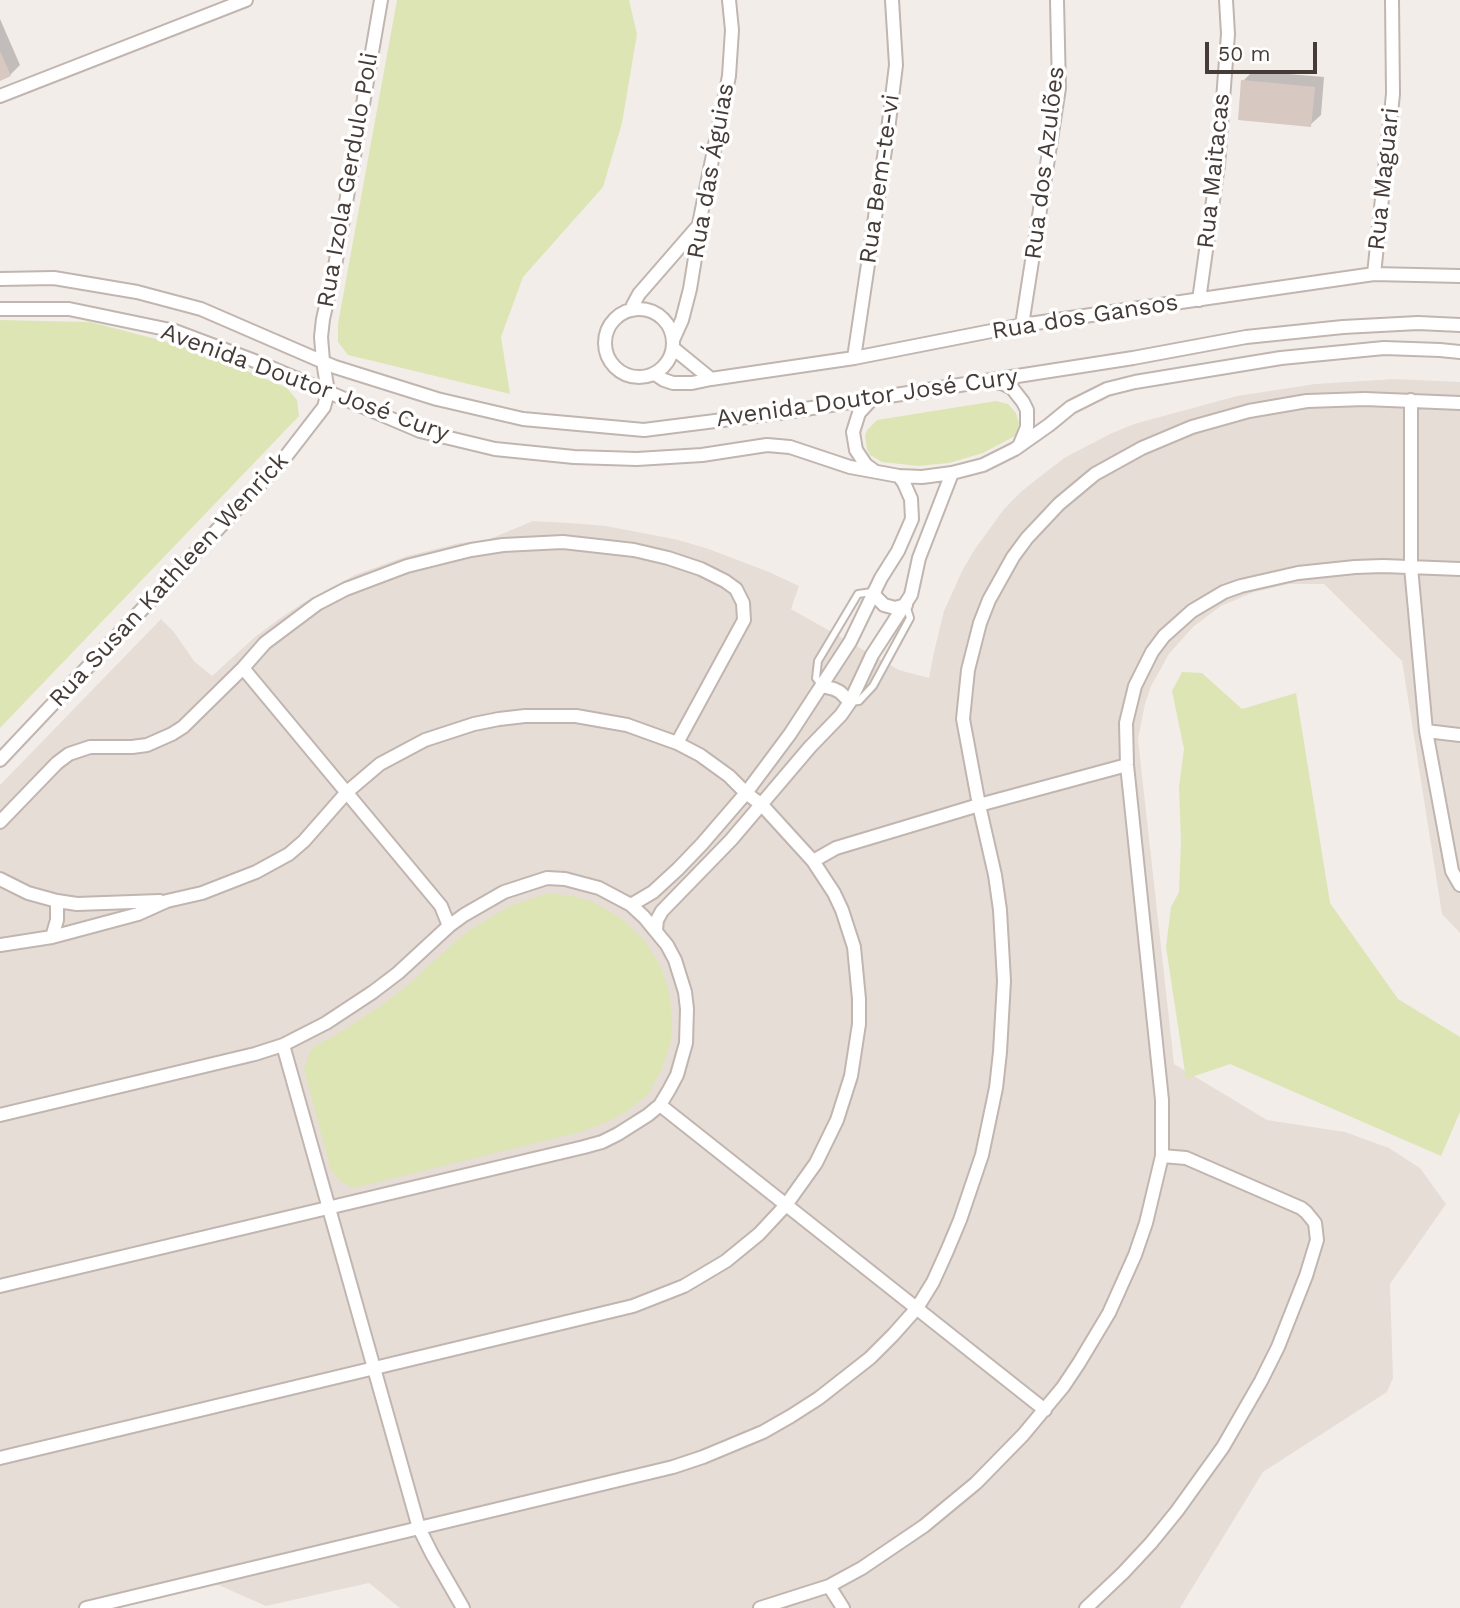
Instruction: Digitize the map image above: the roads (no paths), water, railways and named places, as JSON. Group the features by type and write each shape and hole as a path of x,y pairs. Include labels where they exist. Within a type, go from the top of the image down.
{"street":[{"path":"0,96 246,0"},
{"name":"Rua Izola Gerdulo Poli","path":"328,392 321,337 323,319 334,272 382,0"},
{"name":"Rua das Águias","path":"673,344 687,300 699,224 729,76 732,30 729,0"},
{"name":"Rua Bem-te-vi","path":"854,358 896,65 892,0"},
{"name":"Rua dos Azulões","path":"1022,325 1059,88 1057,0"},
{"name":"Rua Maitacas","path":"1199,300 1218,165 1228,34 1226,0"},
{"name":"Rua Maguari","path":"1374,274 1393,94 1392,0"},
{"path":"632,310 639,294 699,224"},
{"name":"Rua dos Gansos","path":"655,374 673,383 692,383 854,358 1022,325 1374,274 1460,276"},
{"name":"Avenida Doutor José Cury","path":"0,279 54,278 137,292 201,309 351,373 437,399 523,419 644,430 873,399 1133,358 1246,337 1343,327 1418,323 1460,325"},
{"name":"Avenida Doutor José Cury","path":"0,309 69,309 175,331 260,363 420,431 495,449 574,457 637,459 702,455 767,445 790,447 850,467 899,476 922,477 983,465 1015,449 1071,407 1107,389 1135,382 1281,358 1384,348 1460,352"},
{"path":"644,309 664,319 670,329 673,344 670,358 664,367 645,377 624,375 615,369 605,350 608,329 614,320 622,313 632,310 644,309"},
{"path":"673,344 711,379"},
{"path":"986,381 1004,384 1018,394 1023,402 1028,419 1027,427 1015,449"},
{"name":"Rua Susan Kathleen Wenrick","path":"0,760 283,460 324,407 328,392"},
{"path":"873,399 859,413 853,432 856,450 873,470"},
{"path":"86,1608 673,1467 763,1432 845,1379 893,1335 917,1308 933,1282 972,1187 990,1122 1000,1052 1003,946 995,874 963,719 973,646 989,600 1000,578 1027,538 1059,504 1096,474 1167,437 1220,418 1307,401 1336,399 1460,403"},
{"path":"1410,400 1411,567 1426,731 1452,871 1460,885"},
{"path":"656,930 662,911 723,849 850,702 872,655 911,595 923,547 951,473"},
{"path":"631,905 653,892 678,869 746,793 769,764 850,642 912,519 911,499 899,476"},
{"path":"0,822 62,758 82,748 147,745 172,734 193,718 265,643 317,604 346,589 407,566 471,550 539,542 563,541 634,550 668,558 701,569 736,589 743,603 744,620 677,743"},
{"path":"760,1608 829,1586 894,1548 951,1505 1000,1460 1045,1410 1079,1363 1121,1287 1146,1223 1162,1156 1162,1100 1127,765 1126,723 1135,686 1158,644 1178,622 1207,601 1233,589 1270,579 1355,566 1460,569"},
{"path":"874,592 884,605 895,608 906,605"},
{"path":"243,668 441,906 449,926"},
{"path":"822,686 834,689 846,696 850,702"},
{"path":"0,946 52,937 138,914 167,901 202,893 256,872 289,854 304,841 347,792 380,764 402,751 449,731 499,719 576,716 627,726 677,743 700,755 729,776 762,805 813,861 842,910 854,947 858,973 859,1024 851,1076 837,1120 816,1163 786,1205 759,1234 734,1254 684,1286 633,1307 0,1458"},
{"path":"1426,731 1460,735"},
{"path":"813,861 836,848 979,805 1127,765"},
{"path":"0,878 28,892 57,901 92,905 167,901"},
{"path":"0,1115 256,1054 283,1045 326,1023 373,992 449,926 484,902 504,892 547,878 565,879 599,888 631,905 656,930 675,960 685,992 686,1043 677,1075 660,1105 618,1134 584,1147 0,1286"},
{"path":"52,937 57,920 57,901"},
{"path":"283,1045 419,1528 463,1608"},
{"path":"660,1105 1045,1410"},
{"path":"1086,1608 1151,1543 1202,1479 1223,1447 1278,1347 1317,1240 1315,1223 1301,1208 1186,1158 1162,1156"},
{"path":"829,1586 843,1608"}]}
